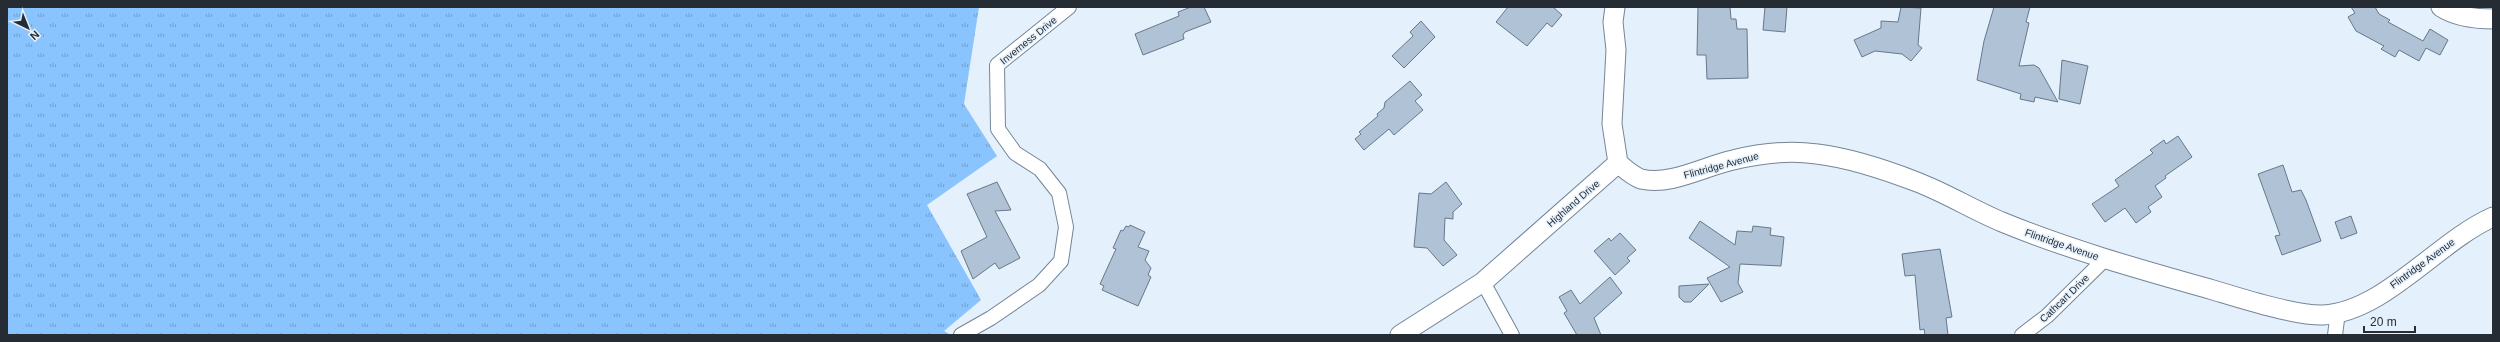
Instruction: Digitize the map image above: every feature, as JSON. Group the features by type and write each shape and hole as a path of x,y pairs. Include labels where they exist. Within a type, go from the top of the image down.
{"street":[{"name":"Inverness Drive","path":"961,335 991,318 1039,285 1061,261 1066,227 1059,193 1040,169 1015,153 998,129 996,65 1069,7"},
{"path":"1615,7 1613,22 1616,65 1612,124 1618,163"},
{"path":"2441,7 2448,11 2471,17 2493,19"},
{"name":"Flintridge Avenue","path":"1618,163 1631,174 1642,179 1664,179 1731,160 1773,152 1818,154 1875,168 1919,182 2004,223 2105,259 2288,310 2323,315 2352,309 2380,293 2406,277 2455,238 2476,225 2493,217"},
{"name":"Highland Drive","path":"1400,335 1483,282 1618,163"},
{"name":"Cathcart Drive","path":"2022,335 2047,316 2105,259"},
{"path":"1483,282 1512,335"},
{"path":"2335,335 2338,312"}],"green space":[{"path":"7,7 979,7 964,104 997,156 927,205 981,300 944,331 951,335 7,335"}],"building":[{"path":"1191,7 1204,7 1211,22 1185,32 1183,35 1184,39 1143,55 1135,34 1179,16 1178,12"},
{"path":"1508,7 1553,7 1562,15 1552,27 1547,23 1527,46 1496,22"},
{"path":"1698,7 1730,7 1731,19 1736,19 1737,29 1747,29 1748,78 1707,79 1706,55 1697,55"},
{"path":"1765,7 1787,7 1785,32 1763,30"},
{"path":"1901,7 1921,8 1918,45 1922,48 1911,61 1902,54 1875,51 1862,57 1854,40 1881,28 1881,21 1898,22"},
{"path":"1994,7 2030,7 2026,22 2029,23 2019,66 2034,65 2039,68 2058,102 2035,97 2034,102 2020,99 2021,94 1977,80 1984,41"},
{"path":"2351,7 2375,7 2379,14 2390,20 2388,22 2423,41 2430,29 2448,40 2440,55 2426,48 2419,61 2399,50 2395,57 2381,49 2384,46 2356,31 2348,17 2355,13"},
{"path":"1421,21 1435,37 1404,68 1392,56 1413,36 1410,32"},
{"path":"2062,60 2088,66 2080,104 2059,99"},
{"path":"1410,81 1422,95 1415,101 1423,110 1394,135 1389,129 1364,150 1355,139 1361,134 1359,132 1378,116 1377,114 1384,108 1385,102"},
{"path":"2178,136 2192,157 2165,176 2166,178 2155,186 2162,197 2148,207 2151,212 2136,223 2125,208 2105,222 2092,204 2119,186 2115,180 2153,153 2150,150 2164,140 2166,144"},
{"path":"2283,165 2292,192 2301,190 2306,200 2321,241 2282,255 2275,236 2280,235 2258,174"},
{"path":"997,182 1011,210 995,211 1020,258 999,269 995,263 973,279 961,251 987,237 967,194"},
{"path":"1446,182 1462,204 1453,212 1453,219 1445,218 1444,240 1457,255 1443,266 1427,248 1414,247 1419,193 1431,194"},
{"path":"2351,216 2357,233 2341,239 2335,222"},
{"path":"1700,221 1735,245 1737,231 1752,232 1753,226 1771,228 1770,235 1784,237 1781,266 1740,264 1738,283 1743,292 1721,302 1707,278 1730,267 1689,238"},
{"path":"1130,225 1145,232 1138,247 1149,251 1145,260 1151,268 1148,275 1151,277 1138,306 1102,290 1104,286 1100,284 1116,249 1113,248 1121,230 1123,231 1126,226 1129,227"},
{"path":"1620,233 1636,250 1627,258 1630,261 1615,275 1594,251 1609,238 1611,241"},
{"path":"1940,249 1952,317 1946,318 1948,335 1925,335 1924,329 1920,330 1915,275 1905,276 1902,254"},
{"path":"1610,277 1622,293 1594,318 1601,335 1577,335 1564,313 1567,311 1559,297 1571,290 1580,304"},
{"path":"1709,284 1691,302 1684,302 1679,297 1679,286"}]}
